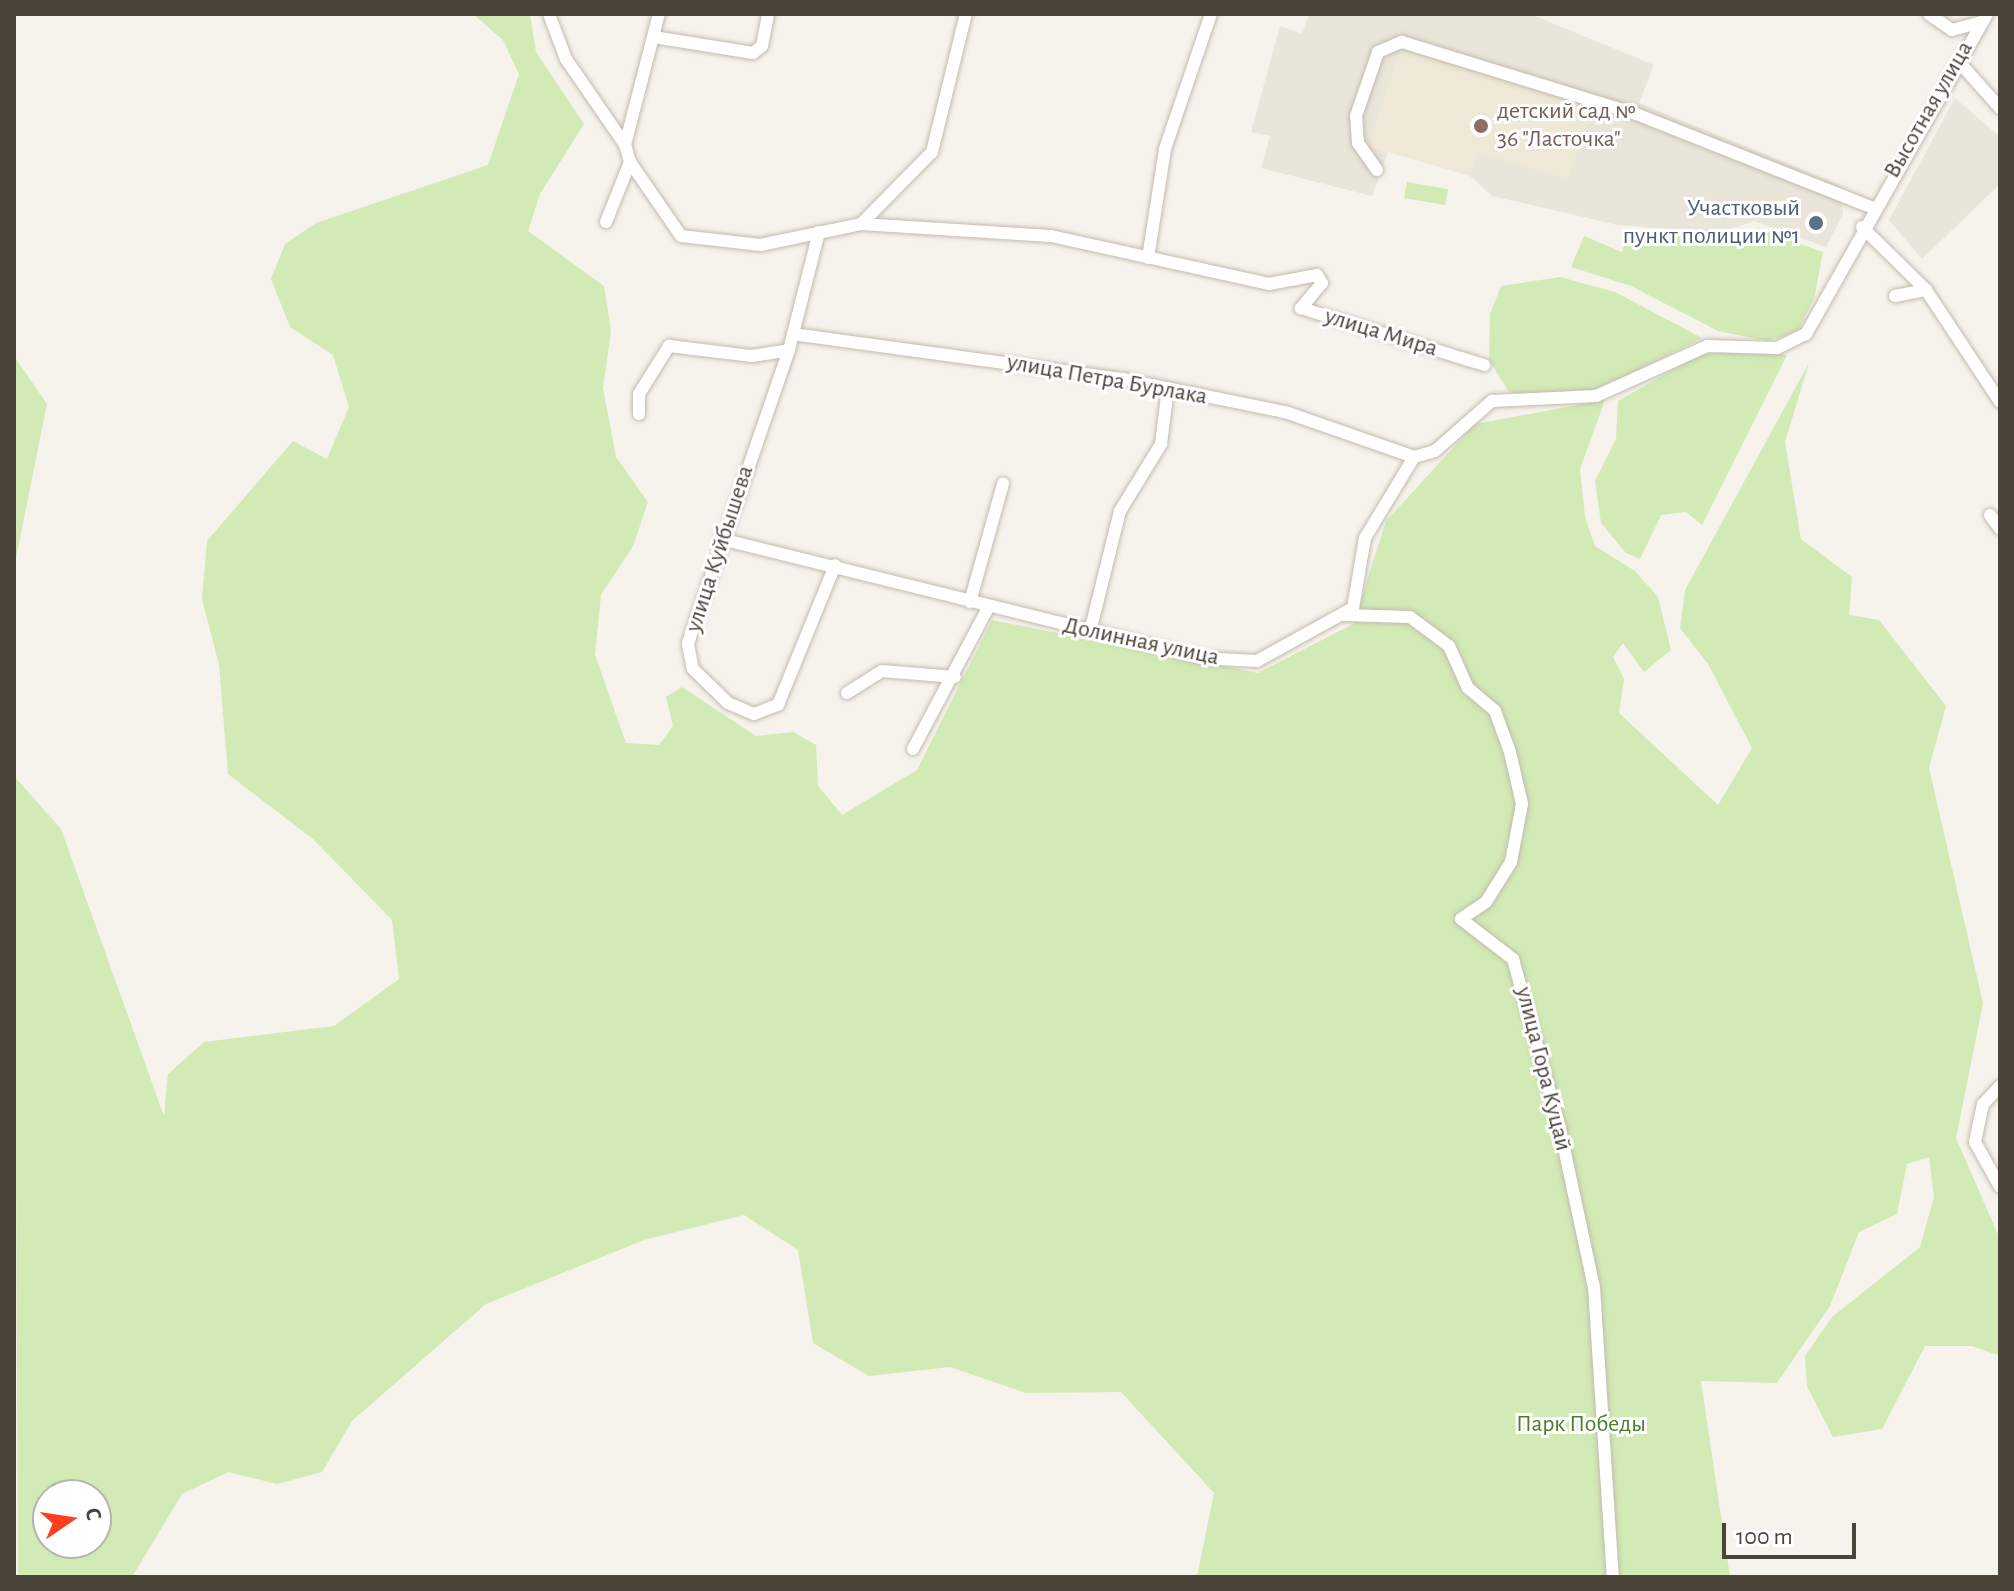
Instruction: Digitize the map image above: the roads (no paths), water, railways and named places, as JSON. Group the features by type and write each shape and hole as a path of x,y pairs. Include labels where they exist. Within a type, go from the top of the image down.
{"street":[{"path":"549,14 566,59 625,145 630,162 681,236 760,245 861,224 932,152 966,14"},
{"path":"625,145 659,14"},
{"path":"654,37 753,53 762,46 768,14"},
{"path":"1148,258 1165,149 1211,14"},
{"path":"1929,14 1952,30 1983,18"},
{"name":"Высотная улица","path":"1414,457 1435,451 1492,401 1596,396 1716,344 1794,342 1806,334 1862,227 1983,18"},
{"name":"Высотная улица","path":"1377,170 1358,143 1356,116 1378,52 1402,42 1636,114 1873,208"},
{"path":"1959,62 2000,108"},
{"path":"606,222 630,162"},
{"name":"улица Мира","path":"861,224 1051,236 1269,284 1317,275 1322,283 1301,308 1484,365"},
{"path":"1862,227 1926,290 2000,402"},
{"name":"улица Куйбышева","path":"819,232 789,350 721,539 688,644 693,669 728,703 754,714 778,705 835,565"},
{"path":"1895,296 1926,290"},
{"name":"улица Петра Бурлака","path":"793,334 1168,388 1288,413 1414,457"},
{"path":"639,414 639,394 669,346 752,356 789,350"},
{"path":"1090,632 1120,511 1161,444 1168,388"},
{"path":"1344,615 1353,608 1365,538 1414,457"},
{"path":"970,602 1003,484"},
{"path":"1990,515 2000,529"},
{"name":"Долинная улица","path":"721,539 835,565 988,608 1239,664 1344,615"},
{"path":"913,749 955,677 988,608"},
{"name":"улица Гора Куцай","path":"1344,615 1410,617 1449,646 1468,688 1495,711 1510,752 1522,804 1511,862 1486,902 1461,919 1513,959 1560,1129 1594,1287 1613,1577"},
{"path":"847,693 882,671 955,677"},
{"path":"2000,1086 1983,1104 1975,1142 2000,1187"}],"place":[{"name":"детский сад № 36 \"Ласточка\"","path":"1481,126"},
{"name":"Участковый пункт полиции №1","path":"1816,223"}],"park label":[{"name":"Парк Победы","path":"1581,1425"}]}
